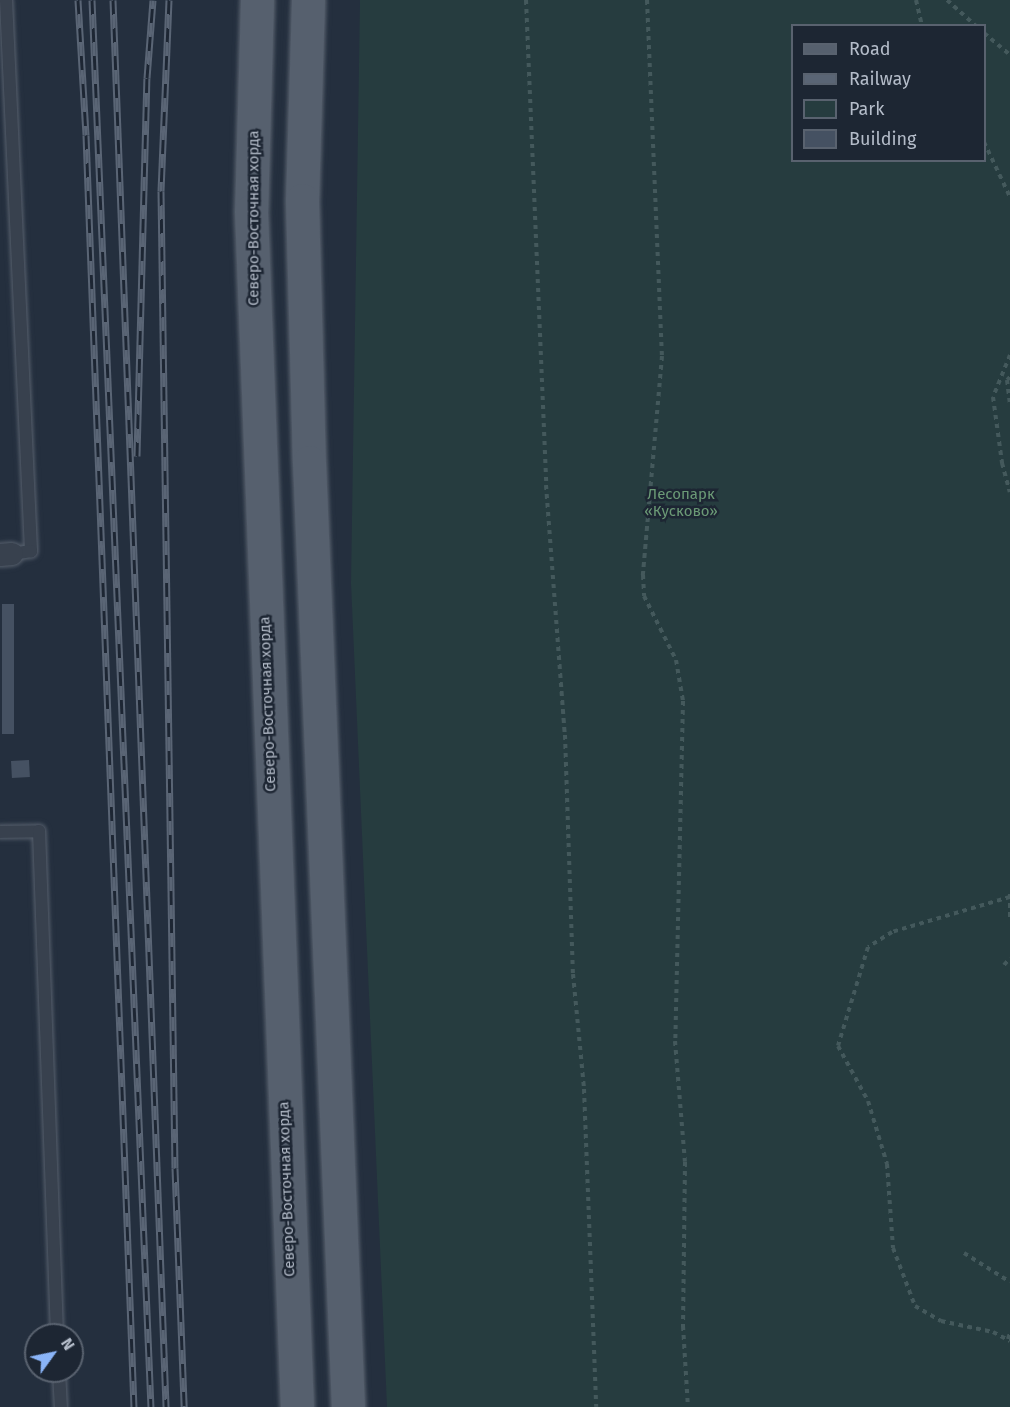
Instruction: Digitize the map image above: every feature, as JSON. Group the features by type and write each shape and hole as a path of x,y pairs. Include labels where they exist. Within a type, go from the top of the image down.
{"main road":[{"name":"Северо-Восточная хорда","path":"257,0 252,246 297,1407"},
{"path":"308,0 302,200 309,450 348,1407"}],"lane":[{"path":"6,0 30,550 6,555"},
{"path":"0,832 39,831 57,1323"},
{"path":"60,1383 61,1407"}],"path":[{"path":"526,0 546,473 565,735 573,974 584,1089 596,1407"},
{"path":"647,0 662,356 643,575 645,596 676,660 683,701 675,1041 685,1162 683,1326 688,1407"},
{"path":"916,0 921,24"},
{"path":"947,0 974,24"},
{"path":"986,35 1010,55"},
{"path":"986,146 1010,197"},
{"path":"1010,355 993,397 1002,463 1010,492"},
{"path":"1010,377 1007,380 1010,406"},
{"path":"1010,917 1010,895 891,932 868,947 838,1046 868,1101 887,1164 893,1248 915,1306 941,1321 1009,1340 1010,1333"},
{"path":"1004,965 1010,958"},
{"path":"964,1253 1010,1282"}],"green space":[{"name":"Лесопарк «Кусково»","path":"360,0 1010,0 1010,1407 387,1407 351,583"}],"building":[{"path":"2,604 14,604 14,734 2,734"},
{"path":"29,760 30,777 12,778 11,761"}],"railway":[{"path":"78,0 86,135 134,1407"},
{"path":"92,0 151,1407"},
{"path":"113,0 166,1407"},
{"path":"137,456 147,78 153,0"},
{"path":"169,0 161,191 175,1168 184,1407"}]}
